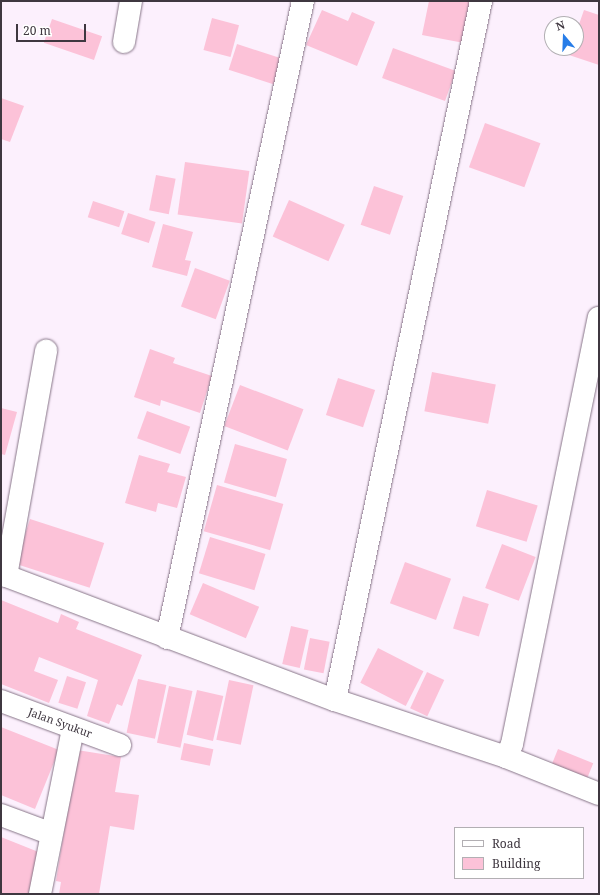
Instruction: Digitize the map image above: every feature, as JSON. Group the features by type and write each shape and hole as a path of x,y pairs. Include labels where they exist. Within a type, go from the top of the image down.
{"street":[{"path":"124,42 131,1"},
{"path":"167,638 303,1"},
{"path":"335,700 480,1"},
{"path":"506,757 512,744 599,318"},
{"path":"46,351 4,575 167,638 335,700 506,757 599,794"},
{"name":"Jalan Syukur","path":"1,701 73,729 120,745"},
{"path":"40,894 73,729"},
{"path":"1,815 52,834"}],"building":[{"path":"429,1 473,1 464,43 422,35"},
{"path":"322,10 348,21 352,12 375,22 357,66 306,45"},
{"path":"584,10 599,15 599,65 572,56 584,56 584,16 582,16"},
{"path":"212,18 239,25 231,57 203,50"},
{"path":"52,19 102,36 94,60 44,43"},
{"path":"237,44 286,60 277,85 229,70"},
{"path":"393,48 456,71 445,101 382,78"},
{"path":"1,98 24,106 10,142 1,139"},
{"path":"485,123 540,143 524,187 469,167"},
{"path":"185,162 249,171 242,224 178,214"},
{"path":"156,175 176,179 169,214 149,210"},
{"path":"374,186 403,196 390,235 361,225"},
{"path":"289,200 345,225 328,261 273,237"},
{"path":"93,201 124,211 119,227 88,217"},
{"path":"128,213 156,222 149,243 121,234"},
{"path":"163,224 193,232 185,260 191,261 187,276 152,267"},
{"path":"195,268 230,281 216,319 181,307"},
{"path":"150,349 175,358 173,363 212,376 200,413 161,400 160,406 134,397"},
{"path":"432,372 496,384 488,424 424,411"},
{"path":"338,378 375,390 363,427 326,415"},
{"path":"240,385 303,409 288,450 224,426"},
{"path":"1,408 17,412 5,455 1,454"},
{"path":"147,411 190,427 180,454 137,438"},
{"path":"235,444 287,459 276,497 224,482"},
{"path":"139,455 170,464 167,472 186,477 177,508 158,503 156,512 125,503"},
{"path":"217,485 283,504 270,550 204,531"},
{"path":"487,490 538,505 527,542 476,526"},
{"path":"30,519 104,543 90,588 15,564"},
{"path":"210,537 265,554 254,590 199,573"},
{"path":"502,544 536,557 519,601 485,588"},
{"path":"405,562 451,579 436,620 390,603"},
{"path":"203,583 259,607 246,638 190,614"},
{"path":"463,596 489,604 479,636 453,629"},
{"path":"1,600 58,623 61,614 79,622 76,629 142,655 122,706 117,704 109,724 87,716 98,680 39,657 34,671 58,680 49,703 1,684"},
{"path":"291,626 309,630 300,668 282,664"},
{"path":"310,638 330,642 324,673 304,669"},
{"path":"378,648 423,671 406,706 360,683"},
{"path":"427,672 444,680 427,716 410,708"},
{"path":"67,676 86,682 77,709 58,703"},
{"path":"138,679 166,685 155,739 127,733"},
{"path":"229,680 253,685 241,745 216,740"},
{"path":"169,686 192,691 180,748 157,743"},
{"path":"197,690 223,696 213,741 187,735"},
{"path":"1,727 59,750 35,809 1,795"},
{"path":"184,743 213,749 210,766 180,760"},
{"path":"558,749 593,763 585,784 550,769"},
{"path":"77,750 121,757 115,792 139,795 134,830 110,826 99,894 59,894 61,882 56,881"},
{"path":"1,837 46,855 31,894 1,894"}]}
